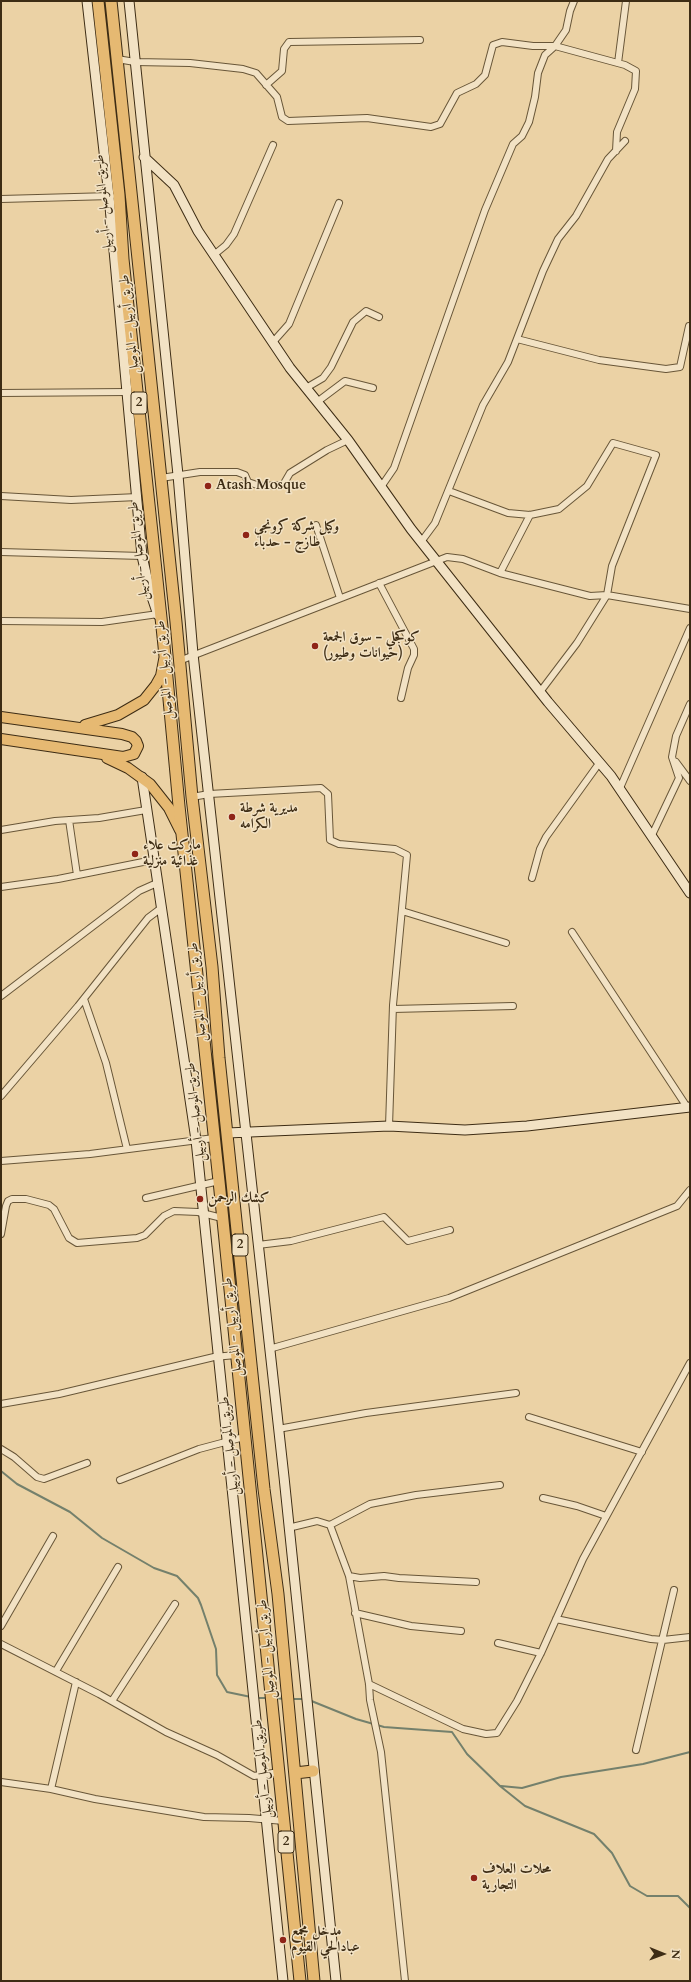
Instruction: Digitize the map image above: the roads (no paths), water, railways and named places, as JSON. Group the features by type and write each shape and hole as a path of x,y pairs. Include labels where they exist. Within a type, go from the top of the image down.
{"highway":[{"name":"طريق الموصل - أربيل","path":"98,1 114,196 123,259 164,646 178,806 184,846 219,1182 300,1981"},
{"name":"طريق أربيل - الموصل","path":"111,1 192,797 212,967 219,1058 264,1481 278,1594 286,1699 314,1981"},
{"path":"123,259 138,255"},
{"path":"294,1773 313,1771"}],"main road":[{"path":"88,1 114,196 127,392 138,497 142,556 150,591 162,627"},
{"path":"129,1 178,475 193,654 278,1429 336,1981"},
{"path":"144,157 174,186 198,231 306,388 348,440 421,542 540,692 600,762 620,788 690,893"},
{"path":"74,726 95,723 108,719 144,700 150,694 161,676 164,646"},
{"path":"1,717 74,726 128,735 136,741 138,746 134,754 129,756 92,753 1,739"},
{"path":"92,753 116,762 142,777 157,792 169,808 178,824 184,846"},
{"path":"142,777 156,883 196,1140 226,1442 283,1981"},
{"path":"227,1133 389,1126 465,1130 527,1126 689,1107"}],"street":[{"path":"381,487 394,468 485,210 513,144 522,136 529,122 535,97 538,73 542,61 545,55 555,46 566,30 574,1"},
{"path":"618,63 626,1"},
{"path":"266,85 282,71 284,49 289,42 420,40"},
{"path":"117,59 135,62 190,63 243,69 256,73 277,97 282,117 288,121 367,118 431,127 440,124 457,93 476,84 485,75 493,45 502,42 533,46 555,46 618,63 636,71 635,89 617,132 616,151"},
{"path":"421,542 435,523 483,405 508,362 543,271 558,239 576,216 608,159 625,141"},
{"path":"215,254 226,245 234,234 273,145"},
{"path":"1,199 114,196"},
{"path":"273,342 289,324 339,203"},
{"path":"306,388 323,378 331,367 353,322 366,311 378,317"},
{"path":"517,339 599,360 666,369 680,367 688,326"},
{"path":"317,402 345,381 373,388"},
{"path":"1,393 127,392"},
{"path":"160,478 200,472 237,472 245,475 248,482 260,486 283,484 290,473 327,450 348,440"},
{"path":"449,491 508,513 530,515 559,508 587,486 613,443 656,455 612,566 607,595 577,642 540,692"},
{"path":"1,496 71,500 138,497"},
{"path":"500,572 530,515"},
{"path":"316,525 340,598"},
{"path":"1,552 142,556"},
{"path":"179,661 193,654 447,557 463,559 500,572 590,596 607,595 690,609"},
{"path":"379,583 414,649 414,655 408,668 401,698"},
{"path":"1,621 102,622 158,614"},
{"path":"620,788 690,628"},
{"path":"652,835 679,778 672,757 676,736 690,704"},
{"path":"672,757 690,782"},
{"path":"532,878 540,849 546,837 600,762"},
{"path":"192,797 209,794 321,788 328,794 330,840 339,844 394,849 407,855 393,1009 389,1126"},
{"path":"1,830 69,820 99,818 146,810"},
{"path":"69,820 77,875"},
{"path":"1,887 77,875 153,860"},
{"path":"1,996 139,891 156,883"},
{"path":"1,1096 84,999 148,918 160,909"},
{"path":"402,911 506,943"},
{"path":"572,932 689,1107"},
{"path":"84,999 106,1063 127,1148"},
{"path":"393,1009 512,1006"},
{"path":"1,1161 90,1154 127,1148 214,1138"},
{"path":"146,1198 219,1182"},
{"path":"269,1349 449,1298 677,1206 690,1190"},
{"path":"1,1234 8,1201 12,1200 26,1199 49,1205 54,1209 69,1238 76,1243 137,1238 145,1235 169,1213 174,1211 203,1213 222,1218"},
{"path":"258,1245 291,1241 384,1218 408,1241 450,1230"},
{"path":"1,1404 59,1394 218,1357 236,1355"},
{"path":"369,1684 463,1729 486,1734 497,1732 517,1701 541,1653 583,1559 687,1371 690,1363"},
{"path":"278,1429 366,1413 516,1393"},
{"path":"529,1417 642,1452"},
{"path":"120,1480 199,1448 244,1437"},
{"path":"1,1449 14,1457 37,1477 44,1479 87,1463"},
{"path":"288,1528 317,1521 330,1525 370,1504 416,1495 500,1485"},
{"path":"543,1498 577,1506 606,1516"},
{"path":"330,1525 349,1576 369,1684 370,1700 381,1752 405,1981"},
{"path":"1,1626 53,1536"},
{"path":"56,1671 118,1567"},
{"path":"349,1576 360,1578 384,1576 476,1582"},
{"path":"636,1750 674,1590"},
{"path":"112,1701 175,1604"},
{"path":"355,1613 411,1626 461,1631"},
{"path":"556,1619 651,1639 663,1640 690,1637"},
{"path":"498,1643 541,1653"},
{"path":"1,1644 56,1671 166,1732 217,1755 254,1776 279,1772"},
{"path":"51,1789 76,1682"},
{"path":"1,1782 51,1789 94,1800 204,1817 284,1821"}],"waterway":[{"path":"1,1471 17,1484 70,1512 102,1538 154,1568 177,1576 198,1598 216,1649 217,1675 227,1692 251,1697"},
{"path":"257,1698 267,1698"},
{"path":"275,1698 285,1699"},
{"path":"291,1699 305,1699"},
{"path":"309,1700 356,1719 384,1727 452,1732 467,1754 500,1786 525,1806 594,1834 612,1853 630,1886 647,1896 678,1896 690,1908"},
{"path":"501,1786 522,1788 561,1777 643,1764 690,1752"}],"place":[{"name":"Atash Mosque","path":"208,486"},
{"name":"وكيل شركة كرونجي طازج - حدباء","path":"246,535"},
{"name":"كوكجلي - سوق الجمعة (حيوانات وطيور)","path":"315,646"},
{"name":"مديرية شرطة الكرامه","path":"232,817"},
{"name":"ماركت علاء غذائية منزلية","path":"135,854"},
{"name":"كشك الرحمن","path":"200,1199"},
{"name":"محلات العلاف التجارية","path":"474,1878"},
{"name":"مدخل مجمع عبادالحي القيوم","path":"283,1940"}]}
